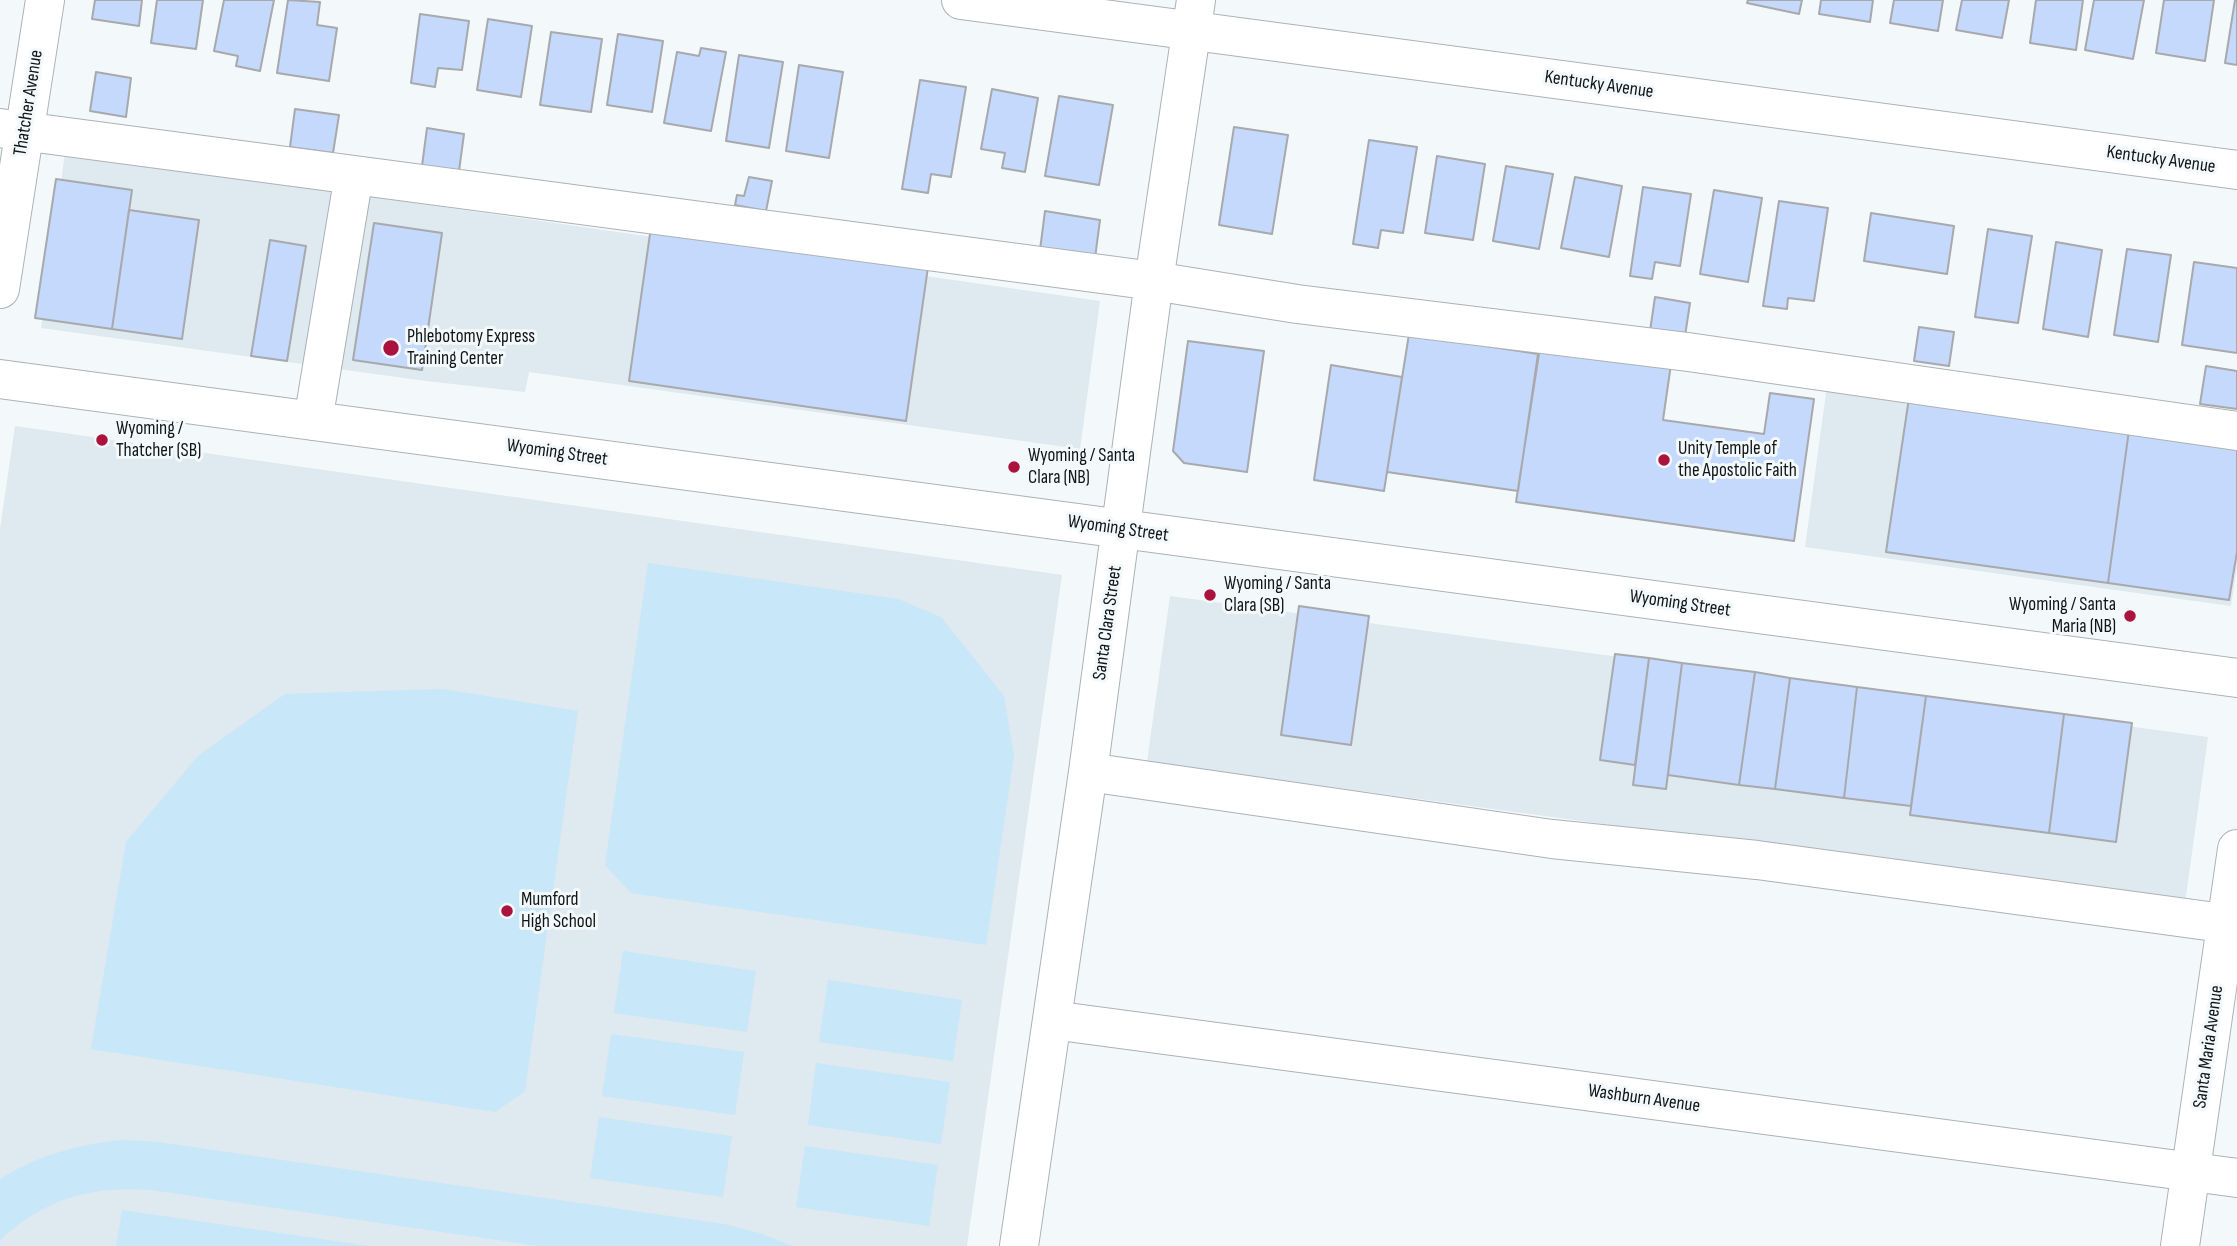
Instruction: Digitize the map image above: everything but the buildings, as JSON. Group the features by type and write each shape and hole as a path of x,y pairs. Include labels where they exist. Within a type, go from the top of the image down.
{"street":[{"name":"Thatcher Avenue","path":"0,289 12,130 45,0"},
{"name":"Kentucky Avenue","path":"961,0 1193,15 2237,170"},
{"name":"Santa Clara Street","path":"1019,1246 1193,15"},
{"path":"12,130 1154,281 1297,304 1688,352 2237,431"},
{"path":"313,421 354,175"},
{"name":"Wyoming Street","path":"0,379 2237,678"},
{"path":"1088,772 1552,839 1758,860 2232,924"},
{"name":"Santa Maria Avenue","path":"2180,1246 2232,924 2237,849"},
{"name":"Washburn Avenue","path":"1052,1020 2237,1178"}],"shaded area":[{"path":"65,153 1100,301 1080,449 529,372 525,392 41,328"},
{"path":"1827,386 2237,442 2237,566 2231,606 1805,547"},
{"name":"Mumford High School","path":"15,426 1062,575 967,1246 0,1246 0,529"},
{"path":"648,563 898,599 941,617 1004,696 1014,756 986,945 631,893 605,865"},
{"path":"1170,596 2208,737 2185,903 1147,762"},
{"path":"443,689 578,711 525,1091 495,1112 91,1049 126,842 198,756 285,694"},
{"path":"623,951 756,971 747,1032 614,1013"},
{"path":"828,980 962,1000 953,1061 819,1042"},
{"path":"611,1034 744,1052 735,1115 602,1096"},
{"path":"816,1063 950,1082 941,1144 808,1125"},
{"path":"599,1117 732,1136 723,1197 590,1178"},
{"path":"121,1140 158,1142 724,1224 793,1246 539,1246 129,1189 89,1193 52,1205 34,1214 0,1240 0,1179 29,1163 58,1152"},
{"path":"805,1146 938,1165 929,1226 796,1207"},
{"path":"122,1210 369,1246 116,1246"}],"place":[{"name":"Phlebotomy Express Training Center","path":"391,348"},
{"name":"Wyoming / Thatcher (SB)","path":"102,440"},
{"name":"Unity Temple of the Apostolic Faith","path":"1664,460"},
{"name":"Wyoming / Santa Clara (NB)","path":"1014,467"},
{"name":"Wyoming / Santa Clara (SB)","path":"1210,595"},
{"name":"Wyoming / Santa Maria (NB)","path":"2130,616"},
{"name":"Mumford High School","path":"507,911"}]}
